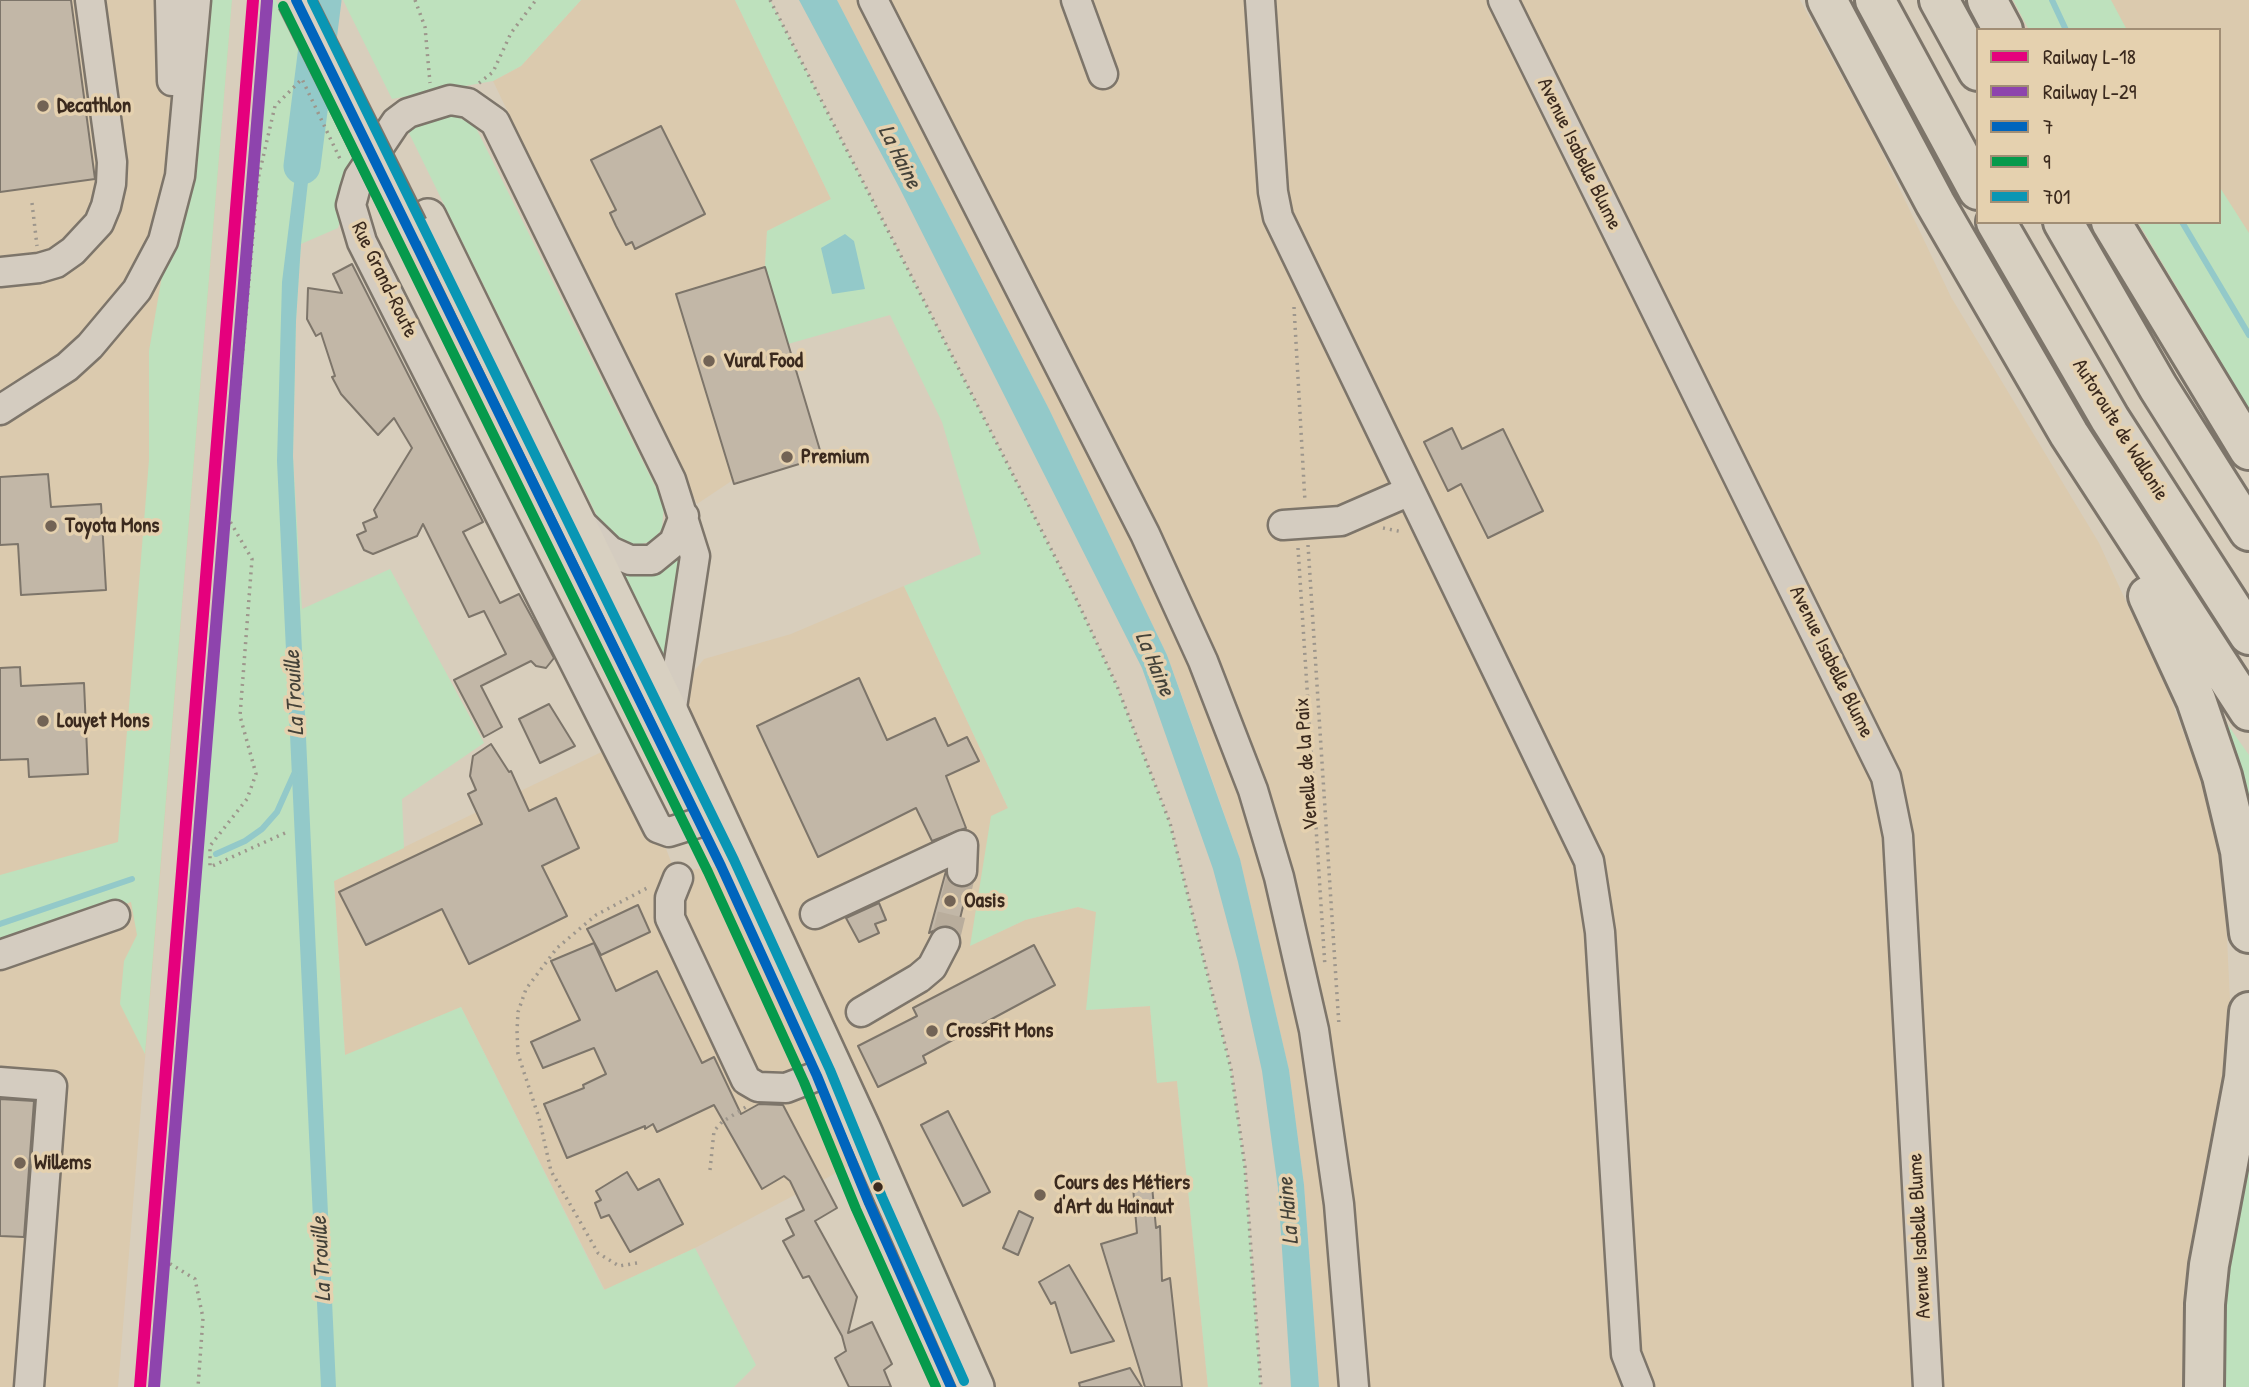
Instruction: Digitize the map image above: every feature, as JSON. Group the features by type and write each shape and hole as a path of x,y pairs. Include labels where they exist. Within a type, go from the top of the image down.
{"highway":[{"path":"1827,0 1935,203 2069,434 2249,711"},
{"path":"1875,0 1976,186"},
{"path":"1939,0 1976,67"},
{"path":"1987,0 2002,28"},
{"name":"Autoroute de Wallonie","path":"1997,224 2110,419 2249,635"},
{"path":"2064,224 2158,387 2249,531"},
{"path":"2112,224 2249,450"},
{"path":"2069,434 2177,655 2205,723 2232,812 2245,882 2249,933"},
{"path":"2204,1387 2204,1325 2209,1265 2244,1078 2249,1012"}],"main road":[{"path":"296,0 579,522 863,1130 975,1387"},
{"path":"322,0 418,222 701,822 802,1082 869,1203 951,1387"}],"street":[{"path":"0,272 39,268 56,263 73,251 99,223 111,184 110,143 90,0"},
{"path":"137,290 144,248 164,186 170,135 170,0"},
{"path":"0,410 67,367 90,346 137,290 163,241 180,176 196,0"},
{"path":"873,0 1145,534 1203,661 1253,790 1279,877 1314,1030 1339,1204 1354,1387"},
{"path":"1076,0 1102,74"},
{"path":"1260,0 1273,192 1278,217 1589,861 1597,896 1600,932 1626,1354 1640,1387"},
{"name":"Avenue Isabelle Blume","path":"1503,0 1886,777 1898,836 1928,1387"},
{"name":"Rue Grand-Route","path":"468,103 450,100 432,103 408,113 396,122 359,177 351,205 354,222 658,828 669,832 701,822"},
{"path":"468,103 495,122 671,480 684,516 695,555 671,714"},
{"path":"0,397 37,387"},
{"path":"1297,536 1410,491"},
{"path":"579,522 610,551 630,559 652,560 674,542 684,516"},
{"path":"815,914 963,845 962,871"},
{"path":"665,881 670,898 670,918 746,1080 758,1087 802,1082"},
{"path":"0,955 115,915"},
{"path":"860,1012 919,978 932,967 945,942"},
{"path":"0,1082 52,1086 29,1387"}],"path":[{"path":"415,0 425,27 432,103"},
{"path":"468,103 477,84 493,72 511,33 536,0"},
{"path":"770,0 1072,590 1117,685 1170,823 1231,1069 1245,1167 1261,1387"},
{"path":"285,833 210,867 210,846 247,799 256,774 240,716 253,559 228,518 258,179 275,106 302,79 331,140"},
{"path":"32,203 39,268"},
{"name":"Venelle de la Paix","path":"1293,294 1297,536 1340,1029"},
{"path":"1381,528 1403,532 1409,538"},
{"path":"1297,536 1326,974"},
{"path":"637,1263 619,1266 598,1253 551,1171 539,1118 518,1054 518,1012 526,989 557,948 596,915 665,881"},
{"path":"710,1170 711,1141 722,1122 802,1082"},
{"path":"164,1260 195,1279 203,1318 198,1387"}],"shaded area":[{"path":"0,0 232,0 118,1387 0,1387"},
{"path":"581,0 735,0 831,199 767,231 765,266 820,455 733,480 697,504 493,81 521,66"},
{"path":"837,0 1800,0 1875,137 1951,297 2099,543 2168,692 2208,798 2224,878 2230,1000 2226,1064 2192,1278 2187,1387 1319,1387 1304,1185 1289,1070 1240,859 1167,655 1049,409"},
{"path":"2013,0 2249,0 2249,409 2139,224 2221,224 2221,28 2028,28"},
{"path":"904,586 1008,808 971,945 1025,920 1078,907 1097,912 1087,1010 1150,1006 1157,1082 1177,1080 1208,1387 975,1387 878,1122 684,695 691,675 704,659 791,634"},
{"path":"618,744 658,828 675,872 721,866 817,1076 853,1164 695,1248 605,1290 461,1007 345,1057 334,881"}],"green space":[{"path":"208,0 232,0 145,1054 120,1004 124,961 137,935 131,902 0,948 0,875 118,842 149,460 149,351 162,276 178,239 193,184"},
{"path":"262,0 276,0 357,170 338,228 301,244 293,456 302,609 390,569 484,743 402,799 404,848 334,881 345,1055 461,1007 604,1290 695,1248 756,1365 734,1387 155,1387 223,547"},
{"path":"343,0 581,0 521,66 493,81 392,99"},
{"path":"735,0 770,0 1072,590 1117,686 1170,823 1231,1069 1245,1167 1261,1387 1208,1387 1177,1081 1157,1083 1150,1006 1086,1010 1096,912 1078,907 1025,920 970,946 991,816 1008,808 904,586 981,554 942,422 890,315 788,344 765,266 767,231 831,199"},
{"path":"2013,0 2111,0 2126,28 2028,28"},
{"path":"452,114 475,126 664,504 662,529 652,541 635,546 616,542 598,518 408,131 423,118"},
{"path":"2221,189 2249,233 2249,409 2139,224 2221,224"},
{"path":"684,544 666,657 660,658 622,574 649,572"},
{"path":"2209,698 2249,755 2249,836"},
{"path":"2249,1115 2249,1387 2215,1387 2215,1299"}],"water":[{"name":"La Haine","path":"799,0 837,0 1049,409 1167,655 1240,859 1289,1070 1304,1185 1319,1387 1291,1387 1278,1188 1262,1071 1238,962 1213,869 1142,668 899,187"},
{"path":"303,111 317,135 310,164 301,244 293,456 336,1387 321,1387 277,461 282,282"},
{"path":"845,234 854,241 865,289 832,294 821,248"}],"building":[{"name":"Decathlon","path":"0,0 71,0 95,179 0,192"},
{"path":"661,126 705,214 635,249 632,242 626,245 616,226 610,213 616,210 591,160"},
{"path":"352,264 483,522 463,532 500,603 519,594 554,658 546,668 536,666 531,661 481,686 502,727 484,737 454,680 506,654 484,611 469,617 423,524 417,536 373,554 364,550 357,535 366,531 363,523 377,517 374,510 412,448 394,418 378,435 341,394 332,377 335,376 321,333 316,336 307,319 308,288 342,293 333,274"},
{"path":"765,267 822,457 734,484 676,294"},
{"path":"1452,428 1462,449 1503,429 1543,511 1488,538 1461,484 1448,491 1424,442"},
{"name":"Toyota Mons","path":"48,474 51,507 101,504 106,590 21,595 18,544 0,545 0,477"},
{"name":"Louyet Mons","path":"20,667 21,686 84,683 88,774 29,777 28,759 0,760 0,668"},
{"path":"859,678 887,740 935,718 948,746 967,737 979,761 946,776 966,828 932,841 916,808 818,857 757,726"},
{"path":"549,704 575,746 540,763 519,719"},
{"path":"491,744 509,772 511,771 529,811 556,798 579,848 542,866 567,916 469,964 442,909 366,945 339,892 482,824 468,794 476,790 470,776 473,756"},
{"name":"Oasis","path":"946,871 953,885 968,886 957,931 944,926 929,933"},
{"path":"879,903 886,920 875,924 879,933 859,942 846,918"},
{"path":"638,905 650,932 601,955 587,929"},
{"path":"594,943 616,991 657,971 702,1063 714,1057 741,1114 759,1104 783,1105 837,1208 815,1221 857,1297 848,1333 872,1322 892,1364 884,1370 891,1387 849,1387 835,1358 846,1351 842,1336 809,1276 803,1278 783,1241 794,1235 786,1219 804,1210 790,1181 784,1176 762,1189 714,1105 657,1132 653,1124 645,1129 645,1126 567,1158 544,1104 584,1088 583,1085 606,1074 594,1048 543,1068 531,1042 580,1020 551,961"},
{"path":"1034,945 1055,985 923,1056 926,1063 878,1087 858,1046 917,1016 913,1008"},
{"name":"Willems","path":"0,1099 34,1101 24,1237 0,1236"},
{"path":"948,1111 990,1192 963,1206 921,1125"},
{"path":"627,1172 638,1190 659,1179 683,1224 630,1252 609,1215 601,1218 595,1203 601,1200 596,1191"},
{"path":"1152,1186 1156,1228 1160,1226 1162,1281 1170,1278 1182,1387 1145,1387 1101,1244 1137,1233 1133,1187"},
{"path":"1019,1211 1033,1218 1018,1255 1003,1248"},
{"path":"1069,1265 1114,1341 1071,1353 1055,1302 1051,1304 1039,1282"},
{"path":"1130,1368 1142,1387 1080,1387 1079,1383"}],"waterway":[{"name":"La Trouille","path":"302,166 323,0"},
{"path":"2052,0 2065,28"},
{"path":"2183,224 2249,335"},
{"path":"216,854 245,841 262,829 277,812 294,774"},
{"path":"0,924 132,879"}],"tunnel":[{"path":"945,942 962,871"}],"rail line":[{"name":"L-18","path":"140,1387 253,0"},
{"name":"L-29","path":"154,1387 267,1"}],"transit line":[{"name":"7","path":"296,0 721,866 817,1076 869,1203 951,1387"},
{"name":"701","path":"312,0 734,860 830,1070 882,1197 964,1381"},
{"name":"9","path":"283,6 708,872 804,1082 856,1209 936,1387"}],"place":[{"name":"Decathlon","path":"43,106"},
{"name":"Vural Food","path":"709,361"},
{"name":"Premium","path":"787,457"},
{"name":"Toyota Mons","path":"51,526"},
{"name":"Louyet Mons","path":"43,721"},
{"name":"Oasis","path":"950,901"},
{"name":"CrossFit Mons","path":"932,1031"},
{"name":"Willems","path":"20,1163"},
{"name":"Cours des Métiers d'Art du Hainaut","path":"1040,1195"}]}
